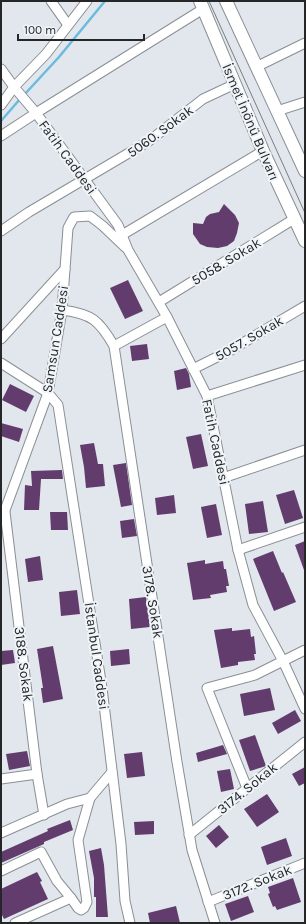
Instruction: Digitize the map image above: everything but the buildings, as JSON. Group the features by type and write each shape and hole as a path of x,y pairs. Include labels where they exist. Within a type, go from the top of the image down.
{"main road":[{"name":"İsmet İnönü Bulvarı","path":"226,1 305,171"},
{"name":"İsmet İnönü Bulvarı","path":"202,5 263,151 305,241"}],"street":[{"path":"51,1 68,25"},
{"path":"1,105 16,90 46,54 87,1"},
{"path":"1,136 202,5"},
{"path":"256,67 305,43"},
{"path":"1,69 16,90"},
{"name":"5060. Sokak","path":"1,231 29,212 149,141 203,100 235,84"},
{"name":"Fatih Caddesi","path":"16,90 36,113 118,226 128,250 168,317 207,396 238,550 253,605 283,661 305,709"},
{"path":"277,111 305,102"},
{"path":"122,235 263,151"},
{"name":"Samsun Caddesi","path":"1,521 48,393 62,310 68,228 74,217 90,216 103,226 128,250"},
{"name":"5058. Sokak","path":"159,302 294,219"},
{"path":"1,339 65,268"},
{"name":"5057. Sokak","path":"193,369 231,350 305,306"},
{"name":"3178. Sokak","path":"62,310 90,316 100,324 114,346 189,835 192,850 215,923"},
{"path":"114,346 168,317"},
{"path":"1,363 48,393"},
{"path":"207,396 305,365"},
{"name":"İstanbul Caddesi","path":"48,393 58,405 65,444 102,688 121,844 125,901 130,923"},
{"path":"223,478 304,453"},
{"name":"3188. Sokak","path":"5,512 37,774 44,814"},
{"path":"238,550 305,527"},
{"path":"247,788 207,688 255,675 305,650"},
{"name":"3174. Sokak","path":"189,835 305,742"},
{"path":"1,871 41,852 57,881 78,908 82,910 87,902 78,840 90,798 112,772"},
{"path":"1,779 37,774"},
{"path":"1,833 67,804 90,798"},
{"name":"3172. Sokak","path":"208,902 305,863"},
{"path":"15,923 71,898"}],"waterway":[{"path":"24,95 59,57 105,1"},
{"path":"1,121 20,99"}],"tram line":[{"path":"209,1 305,213"}]}
